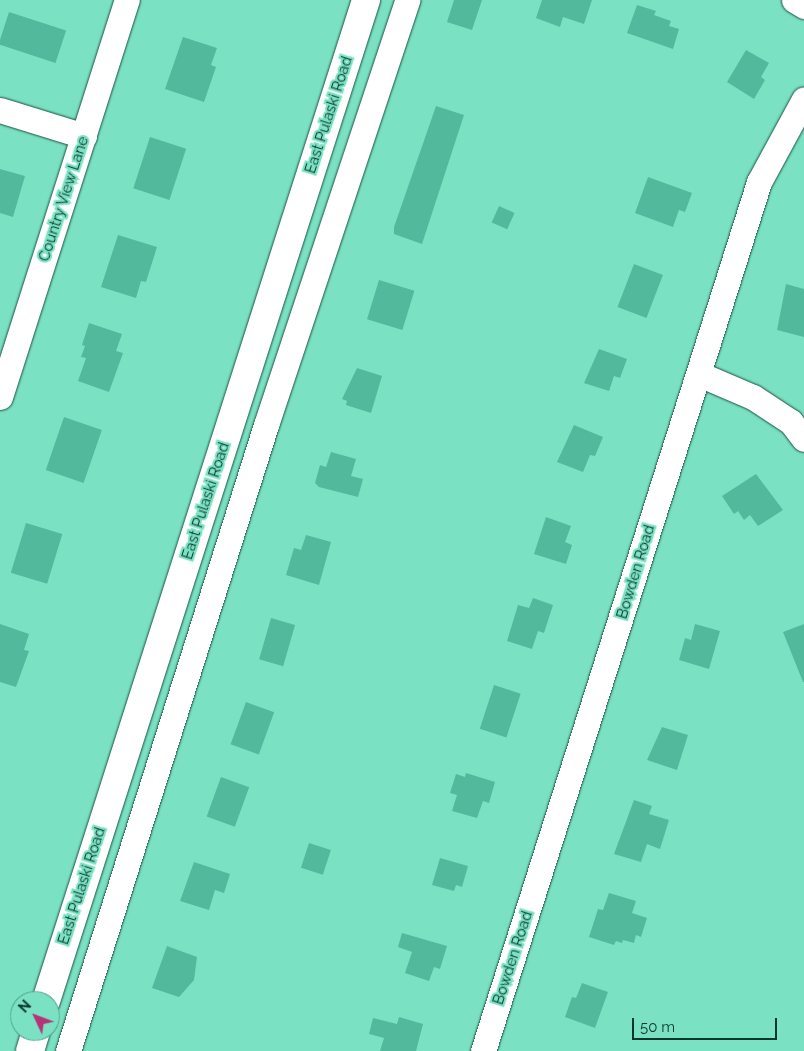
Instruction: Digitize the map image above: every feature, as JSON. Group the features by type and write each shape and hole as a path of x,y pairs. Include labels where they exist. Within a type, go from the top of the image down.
{"main road":[{"name":"East Pulaski Road","path":"49,991 366,0"}],"street":[{"name":"Country View Lane","path":"0,397 127,0"},
{"path":"68,1051 275,397 407,0"},
{"path":"794,0 804,6"},
{"name":"Bowden Road","path":"483,1051 760,182 804,99"},
{"path":"0,110 84,136"},
{"path":"699,374 753,397 791,422 804,439"}],"building":[{"path":"454,0 482,0 472,30 447,22"},
{"path":"542,0 592,0 584,24 563,17 560,27 536,18"},
{"path":"637,5 656,11 654,15 671,21 669,26 679,29 673,49 627,33"},
{"path":"9,12 66,31 56,63 0,45"},
{"path":"183,37 217,48 211,65 216,67 204,102 165,89"},
{"path":"746,50 769,63 761,77 765,80 754,99 727,82"},
{"path":"436,106 464,115 422,244 394,234 394,227"},
{"path":"150,137 186,149 169,200 133,188"},
{"path":"0,169 25,176 13,217 0,213"},
{"path":"648,177 692,193 685,212 679,210 673,227 635,213"},
{"path":"499,206 515,213 507,229 492,222"},
{"path":"118,235 157,247 146,282 141,281 136,298 101,287"},
{"path":"634,264 663,275 646,318 618,307"},
{"path":"379,280 414,291 402,330 367,319"},
{"path":"786,284 804,289 804,337 777,330"},
{"path":"89,323 122,334 116,351 123,353 109,392 78,381 86,358 81,357 85,346 82,345"},
{"path":"599,349 627,359 620,378 614,376 609,391 584,383"},
{"path":"357,368 382,376 371,413 346,405 347,401 342,399"},
{"path":"64,417 102,430 84,483 46,470"},
{"path":"574,425 603,437 595,456 590,455 583,472 557,462"},
{"path":"331,452 356,459 351,476 363,479 358,497 319,487 315,483 320,465 326,467"},
{"path":"756,474 783,510 758,526 750,515 744,520 738,511 734,514 722,496"},
{"path":"546,517 571,526 565,542 572,545 566,564 534,554"},
{"path":"26,523 62,534 47,584 11,573"},
{"path":"306,535 331,542 319,585 286,575 294,548 301,550"},
{"path":"533,598 553,605 544,633 538,631 532,649 507,641 518,605 529,608"},
{"path":"271,618 295,625 283,666 259,659"},
{"path":"0,624 29,634 24,650 29,651 16,687 0,682"},
{"path":"695,624 720,631 709,669 679,660 685,638 691,640"},
{"path":"804,624 804,682 803,682 783,632"},
{"path":"494,685 521,694 506,737 480,729"},
{"path":"246,702 274,712 259,755 231,744"},
{"path":"662,727 688,735 677,770 647,760"},
{"path":"466,773 495,782 489,803 483,801 477,818 452,811 457,795 450,793 456,774 465,777"},
{"path":"221,777 249,787 235,827 207,816"},
{"path":"634,800 652,806 649,814 669,820 660,849 647,844 641,862 614,854"},
{"path":"309,843 331,850 323,875 301,868"},
{"path":"440,858 468,866 462,887 456,885 454,891 432,885"},
{"path":"194,862 230,874 224,893 215,890 209,910 180,901"},
{"path":"609,893 636,901 632,913 647,918 641,937 636,935 634,943 623,940 622,943 616,941 614,945 589,937 598,909 603,910"},
{"path":"402,933 447,946 440,969 434,967 429,981 405,973 412,952 398,947"},
{"path":"167,946 197,957 194,980 179,997 152,988"},
{"path":"582,983 608,992 595,1028 565,1017 572,997 576,998"},
{"path":"399,1017 423,1024 416,1051 380,1051 384,1038 369,1034 373,1018 397,1024"}]}
